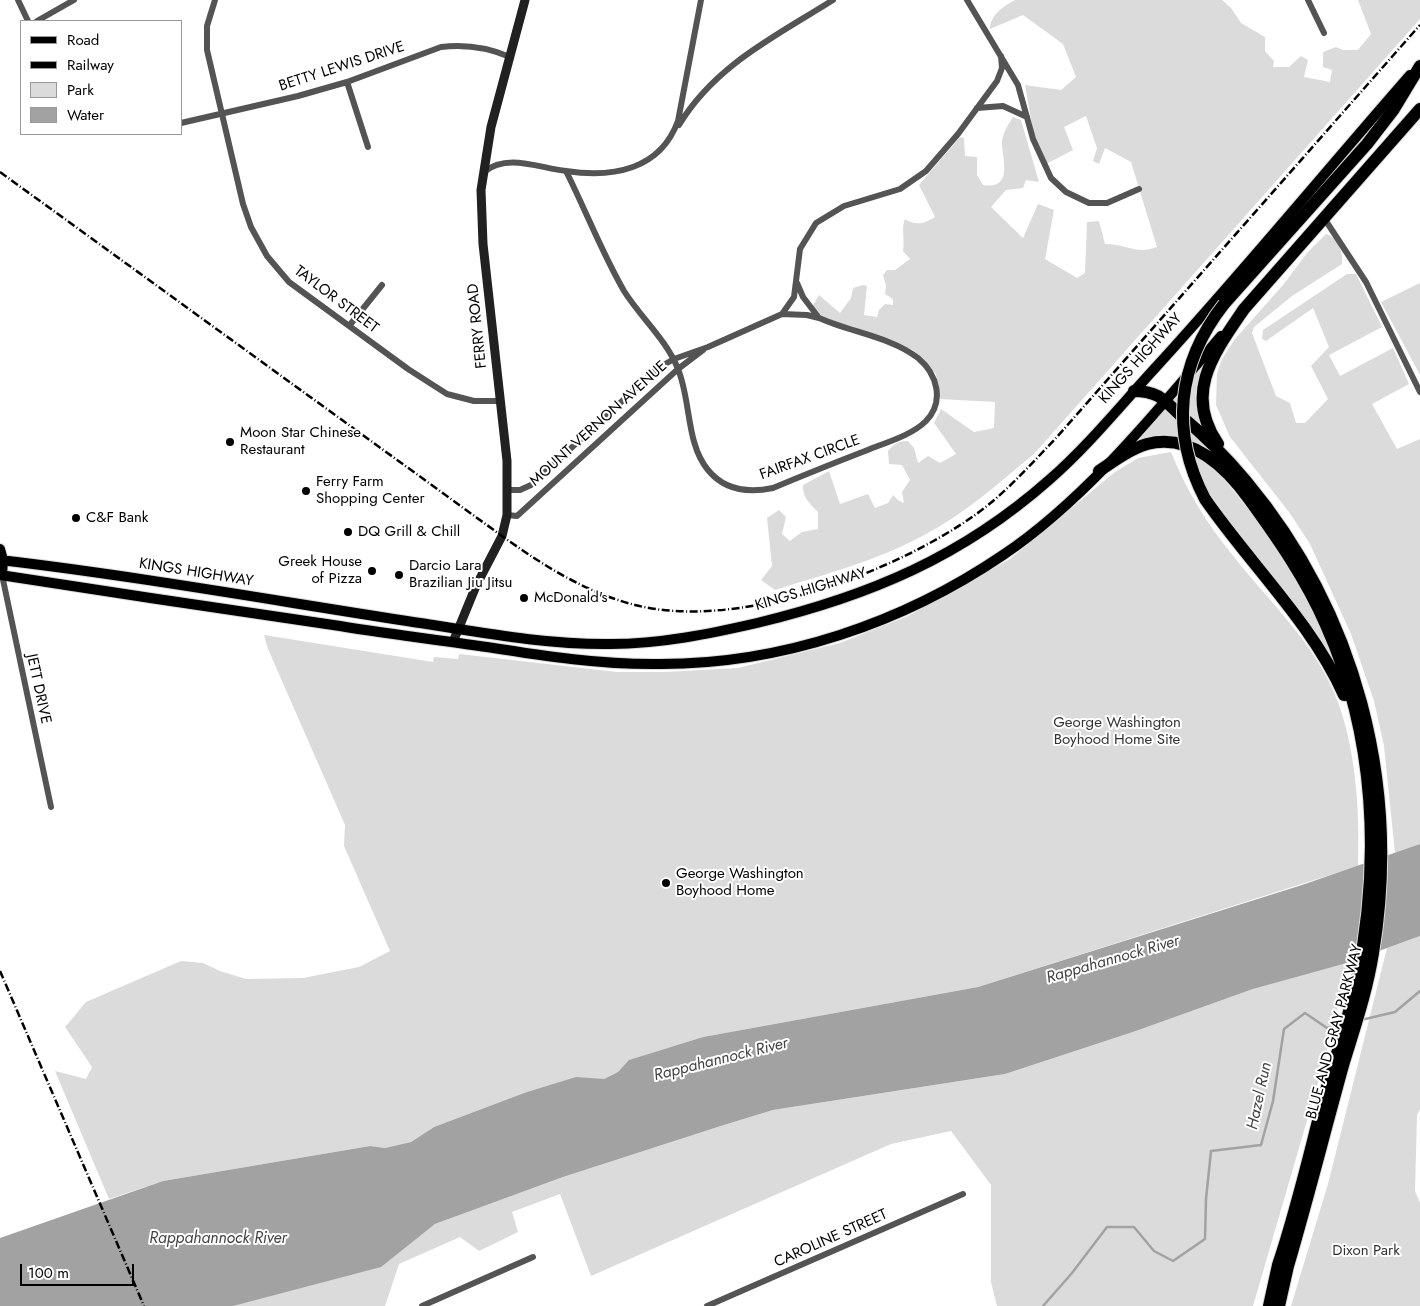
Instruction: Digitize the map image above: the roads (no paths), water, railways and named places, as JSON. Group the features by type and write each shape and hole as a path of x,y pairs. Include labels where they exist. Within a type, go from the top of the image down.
{"highway":[{"path":"1365,764 1345,697 1325,658 1232,538 1205,499 1187,455 1183,437 1183,403 1187,376 1194,352 1224,304 1367,144 1394,109 1420,65"},
{"name":"KINGS HIGHWAY","path":"1244,309 1420,109"},
{"path":"1234,467 1214,439 1208,424 1202,393 1212,359 1244,309"},
{"path":"1134,391 1151,393 1165,401 1202,434 1234,467"},
{"path":"1100,471 1140,447 1171,442 1201,451 1231,477 1279,540 1310,592 1326,624 1351,694 1365,764"},
{"name":"BLUE AND GRAY PARKWAY","path":"1234,467 1260,498 1303,562 1334,620 1348,656 1368,723 1378,779 1376,818 1381,888 1374,953 1361,1006 1339,1062 1284,1241 1277,1305"},
{"name":"BLUE AND GRAY PARKWAY","path":"1365,764 1376,818"},
{"name":"BLUE AND GRAY PARKWAY","path":"1277,1305 1339,1062"},
{"path":"1262,1306 1284,1241"}],"main road":[{"name":"FERRY ROAD","path":"453,642 476,586 502,536 507,515 509,490 483,244 482,174 491,127 526,0"},
{"name":"KINGS HIGHWAY","path":"1,560 458,628 579,644 634,644 723,631 803,612 858,594 931,563 988,529 1051,478 1188,332 1420,65"},
{"name":"KINGS HIGHWAY","path":"1,574 563,659 660,664 728,660 796,648 878,622 922,602 978,571 1040,526 1100,471 1165,401 1244,309"},
{"path":"0,549 1,574"}],"street":[{"path":"18,0 28,20"},
{"path":"39,20 74,0"},
{"name":"TAYLOR STREET","path":"215,0 208,17 206,38 221,115 243,204 255,234 267,256 289,282 408,369 447,394 478,402 501,401"},
{"path":"672,136 682,104 700,0"},
{"path":"482,174 495,165 512,162 566,171 602,173 630,168 649,160 672,136 700,95 727,68 833,0"},
{"path":"967,0 1018,85 1032,139 1046,171 1066,192 1081,200 1098,204 1112,201 1139,189"},
{"path":"1308,0 1324,33"},
{"name":"BETTY LEWIS DRIVE","path":"182,123 221,115 347,82 441,47 455,45 482,48 510,57"},
{"path":"782,314 794,297 800,249 816,222 833,210 890,194 914,181 938,160 997,81 1002,68 1001,56"},
{"path":"347,82 368,147"},
{"path":"977,108 1003,106 1027,118"},
{"name":"FAIRFAX CIRCLE","path":"566,171 625,291 674,358 701,461 718,480 739,490 773,488 896,438 927,420 936,404 937,389 932,373 909,352 819,318 807,315 782,314"},
{"path":"1324,218 1366,282 1420,392"},
{"path":"796,282 803,297 819,318"},
{"path":"349,326 382,285"},
{"name":"MOUNT VERNON AVENUE","path":"509,490 520,490 531,485 643,382 674,358 708,347 782,314"},
{"name":"MOUNT VERNON AVENUE","path":"507,515 517,516 678,369 708,347"},
{"name":"JETT DRIVE","path":"1,574 2,595 51,807"},
{"name":"CAROLINE STREET","path":"707,1306 963,1194"},
{"path":"422,1306 533,1257"}],"water":[{"name":"Rappahannock River","path":"1420,844 1420,936 1343,964 1253,989 1133,1032 1005,1074 773,1110 563,1177 435,1224 381,1267 233,1306 0,1306 0,1238 163,1181 370,1146 385,1148 411,1142 434,1127 524,1093 576,1077 604,1079 618,1072 629,1060 703,1037 978,987 1302,885"}],"waterway":[{"name":"Hazel Run","path":"1361,1020 1395,1012 1420,991"},
{"name":"Hazel Run","path":"1043,1306 1072,1273 1107,1227 1134,1227 1154,1251 1173,1261 1205,1239 1206,1199 1211,1151 1261,1145 1273,1101 1284,1029 1305,1013 1327,1028 1341,1024"}],"railway":[{"path":"0,172 502,536 549,568 599,593 635,605 675,611 719,610 766,604 812,592 858,576 901,558 941,537 975,515 997,497 1057,437 1420,25"},
{"path":"0,971 144,1306"}],"place":[{"name":"Moon Star Chinese Restaurant","path":"230,442"},
{"name":"Ferry Farm Shopping Center","path":"306,491"},
{"name":"C&F Bank","path":"76,518"},
{"name":"DQ Grill & Chill","path":"348,532"},
{"name":"Greek House of Pizza","path":"372,571"},
{"name":"Darcio Lara Brazilian Jiu Jitsu","path":"399,575"},
{"name":"McDonald's","path":"524,598"},
{"name":"George Washington Boyhood Home","path":"666,883"}],"park label":[{"name":"George Washington Boyhood Home Site","path":"1117,732"},
{"name":"Dixon Park","path":"1366,1251"}]}
